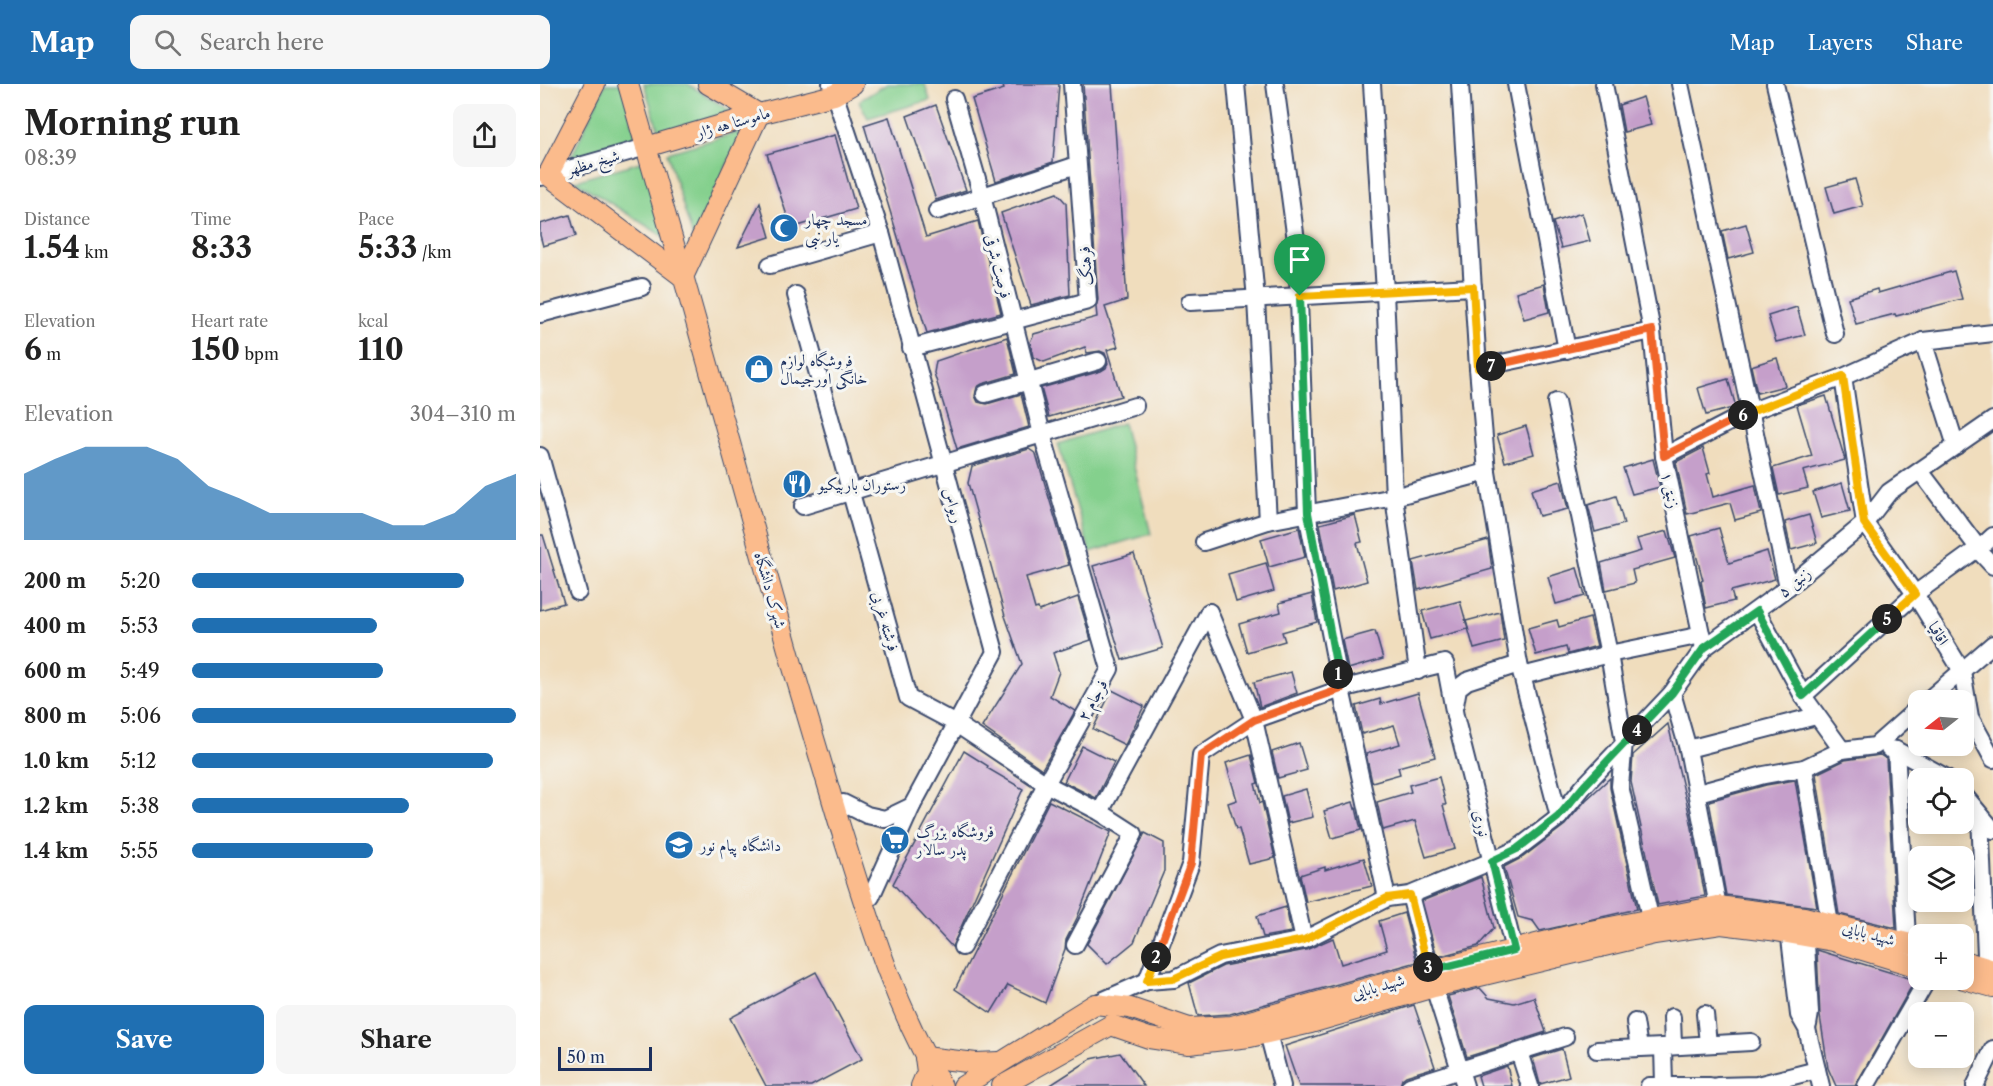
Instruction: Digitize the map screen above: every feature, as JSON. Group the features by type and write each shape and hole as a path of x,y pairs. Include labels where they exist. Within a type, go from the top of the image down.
{"main road":[{"path":"596,84 544,176 687,269"},
{"path":"628,84 652,145"},
{"path":"640,84 652,145 687,269 727,392 871,897 887,943 923,1029 932,1058 953,1086"},
{"path":"687,269 759,114 708,84"},
{"name":"ماموستا هه ژار","path":"652,145 853,84"},
{"name":"شهرک دانشگاه","path":"687,269 818,755 862,899 880,956 899,1003 932,1058 942,1086"},
{"name":"شهید بابایی","path":"1007,1084 1111,1025 1149,1038 1189,1044 1268,1033 1514,950 1719,915 1796,925 1908,944"},
{"name":"شهید بابایی","path":"1095,1004 1130,1008 1189,1028 1232,1026 1652,926"},
{"name":"شهید بابایی","path":"1831,932 1908,963"},
{"path":"1974,968 1990,978"},
{"path":"1974,979 1990,978"},
{"path":"963,1086 1095,1004"},
{"path":"932,1058 976,1063 999,1062"},
{"path":"921,1086 932,1058"}],"street":[{"name":"فرهنگ","path":"911,348 1088,301 1072,84"},
{"path":"1236,84 1256,299 1268,521"},
{"path":"1275,84 1297,249 1308,513 1341,689 1387,898"},
{"path":"1147,981 1191,863 1201,755 1254,720 1341,689 1418,671 1394,497 1385,292 1372,84"},
{"path":"1460,84 1487,472 1520,670 1558,817"},
{"path":"1516,84 1567,350"},
{"name":"زنبق ۱","path":"1604,84 1652,330 1664,456 1703,641"},
{"path":"1680,84 1788,587"},
{"path":"1775,84 1836,334"},
{"name":"ریواس","path":"833,89 881,233 995,652 912,806 871,897"},
{"name":"فرصت شرقی","path":"954,99 982,196 1042,434"},
{"name":"شیخ مظهر","path":"544,176 652,145"},
{"path":"936,211 1077,165"},
{"path":"770,265 881,233"},
{"path":"540,314 642,287"},
{"path":"1190,302 1473,287"},
{"name":"فرشته غربی","path":"796,295 908,698 955,723 1046,784 1100,812 1134,834 1075,945"},
{"path":"1478,368 1652,330"},
{"path":"1664,456 1749,412 1843,376 1923,341 1993,333"},
{"path":"1923,341 1956,446"},
{"path":"985,394 1098,361"},
{"path":"1843,376 1864,523"},
{"path":"1556,402 1609,654 1624,742 1620,786 1652,926"},
{"path":"803,506 1135,406"},
{"name":"زنبق ۵","path":"1095,1004 1147,981 1173,979 1220,957 1304,940 1387,898 1410,895 1517,849 1558,817 1624,742 1672,693 1703,641 1757,611 1864,523 1889,492 1993,420"},
{"name":"فرجام ۲","path":"962,947 1046,784 1110,669 1042,434"},
{"path":"540,456 578,592"},
{"path":"1920,471 1993,566"},
{"path":"1204,542 1268,521 1394,497 1487,472"},
{"name":"اقاقیا","path":"1864,523 1915,594 1962,671 1970,717 1992,754"},
{"path":"1803,696 1915,594 1993,536"},
{"path":"1757,611 1803,696 1842,750"},
{"path":"1100,812 1209,612 1254,720 1304,940"},
{"path":"1453,702 1458,688 1467,681 1609,654 1703,641"},
{"path":"1940,690 1993,644"},
{"name":"نوری","path":"1418,671 1445,663 1514,950"},
{"path":"1672,693 1698,793 1719,915"},
{"path":"1688,748 1816,716"},
{"path":"1875,746 1908,717"},
{"path":"1698,793 1764,775 1804,768 1842,750 1875,746 1896,750 1929,768"},
{"path":"1896,750 1911,924"},
{"path":"1804,768 1831,932"},
{"path":"843,803 867,815 885,819 912,806"},
{"path":"1974,808 1993,830"},
{"path":"1980,815 1990,978"},
{"path":"1410,895 1431,979 1462,1079"},
{"path":"1717,1086 1757,1085 1819,1078 1807,1029 1799,1015 1796,925"},
{"path":"1866,1086 1921,990"},
{"path":"1705,1014 1708,1043"},
{"path":"1664,1085 1672,1017"},
{"path":"1635,1022 1639,1048"},
{"path":"1268,1033 1282,1086"},
{"path":"1410,1086 1462,1079 1519,1052 1564,1037"},
{"path":"1598,1050 1751,1042"},
{"path":"1975,1086 1993,1049"},
{"path":"1519,1052 1530,1086"},
{"path":"1649,1086 1710,1086"}],"green space":[{"path":"605,84 622,84 637,140 571,158"},
{"path":"644,84 688,84 732,112 659,132"},
{"path":"887,84 925,84 930,100 868,118 859,101"},
{"path":"743,131 693,238 667,153"},
{"path":"644,161 669,240 575,181"},
{"path":"1123,423 1151,534 1090,552 1058,444"}],"building":[{"path":"1059,84 1053,162 996,181 972,99 1004,89 1003,86"},
{"path":"1083,84 1112,84 1127,300 1105,307 1118,347 1107,350 1121,396 1049,417 1041,388 1101,371 1108,363 1105,353 1100,351 1087,353 1085,347 1044,362 1033,357 1030,342 1034,334 1097,317 1098,300"},
{"path":"1643,97 1651,125 1624,132 1619,105"},
{"path":"936,105 966,190 936,200 907,116"},
{"path":"889,117 926,237 978,221 1001,313 927,333 864,125"},
{"path":"835,135 856,209 791,228 767,154"},
{"path":"1855,179 1863,206 1834,214 1826,187"},
{"path":"1057,193 1066,203 1070,295 1031,305 1001,213"},
{"path":"760,203 770,237 738,247"},
{"path":"1582,213 1590,241 1561,248 1553,222"},
{"path":"570,215 576,236 543,246 540,224"},
{"path":"1746,224 1754,252 1728,259 1722,231"},
{"path":"1954,271 1962,299 1856,324 1848,298 1877,289 1878,293"},
{"path":"1544,284 1549,312 1524,319 1516,292"},
{"path":"1797,307 1805,335 1776,342 1768,316"},
{"path":"1007,337 1016,374 982,384 977,387 975,396 978,402 987,404 1021,394 1029,427 957,449 934,373 936,361"},
{"path":"1777,358 1785,386 1757,393 1751,366"},
{"path":"1728,379 1736,407 1706,415 1698,388"},
{"path":"1826,396 1845,460 1803,471 1808,488 1779,495 1773,468 1812,456 1797,405"},
{"path":"1526,426 1534,454 1505,462 1497,435"},
{"path":"1703,448 1710,473 1707,474 1713,497 1755,485 1761,513 1735,520 1730,503 1687,514 1676,462"},
{"path":"1029,449 1036,454 1069,565 1026,577 1035,609 1038,608 1039,611 1078,597 1091,640 1053,653 1059,672 1050,696 1075,711 1042,769 982,727 1022,664 1005,616 968,483 972,466"},
{"path":"1653,459 1660,487 1632,494 1623,468"},
{"path":"1561,481 1568,509 1539,516 1531,490"},
{"path":"1842,483 1850,511 1821,518 1813,492"},
{"path":"1616,496 1624,524 1595,532 1588,505"},
{"path":"1355,515 1362,542 1357,543 1367,581 1333,591 1320,524"},
{"path":"1809,515 1817,543 1791,550 1785,522"},
{"path":"1299,528 1305,557 1269,567 1261,539"},
{"path":"1719,528 1729,563 1767,551 1775,579 1731,591 1734,601 1706,608 1701,581 1703,580 1691,536"},
{"path":"1667,531 1675,558 1632,570 1635,583 1606,590 1601,563 1641,551 1637,539"},
{"path":"540,535 543,535 564,603 540,610"},
{"path":"1488,540 1492,569 1418,590 1413,561"},
{"path":"1134,554 1163,648 1122,660 1093,566"},
{"path":"1266,563 1274,591 1236,602 1228,574"},
{"path":"1577,568 1585,596 1556,604 1548,577"},
{"path":"1312,594 1317,622 1282,632 1285,641 1247,652 1239,624 1281,612 1279,603"},
{"path":"1460,601 1468,629 1430,639 1422,611"},
{"path":"1500,612 1504,641 1474,649 1466,621"},
{"path":"1590,618 1597,646 1568,654 1566,647 1536,655 1528,628 1557,620 1559,627"},
{"path":"1375,631 1383,659 1348,669 1342,640"},
{"path":"1291,672 1297,693 1260,707 1254,682"},
{"path":"1112,690 1144,706 1125,745 1093,729"},
{"path":"1418,693 1435,757 1398,767 1400,774 1372,782 1366,754 1400,744 1394,725 1362,734 1356,706 1380,699 1381,704"},
{"path":"1668,724 1690,817 1705,896 1658,905 1631,782 1633,755"},
{"path":"1299,743 1307,770 1278,778 1272,752"},
{"path":"1082,746 1114,762 1096,798 1064,782"},
{"path":"964,751 988,766 987,768 1023,789 952,947 893,884"},
{"path":"1251,755 1258,783 1255,784 1260,803 1262,802 1275,858 1249,864 1239,829 1236,829 1228,803 1237,800 1226,763"},
{"path":"1880,755 1886,759 1896,928 1839,914 1816,774 1845,760"},
{"path":"1439,777 1446,805 1443,805 1455,849 1426,857 1415,821 1383,830 1377,802 1411,792 1409,785"},
{"path":"1610,778 1610,788 1637,909 1540,931 1533,921 1518,917 1504,867 1523,857 1565,825 1586,800"},
{"path":"1795,780 1817,907 1726,895 1709,801 1766,785"},
{"path":"1306,789 1313,817 1288,823 1282,796"},
{"path":"1049,801 1111,832 1066,940 1065,949 1045,1003 1008,985 991,1013 955,989"},
{"path":"1353,802 1361,830 1332,838 1324,811"},
{"path":"1145,833 1164,843 1164,871 1134,942 1107,964 1087,944"},
{"path":"1364,858 1372,886 1306,902 1300,875"},
{"path":"1481,877 1494,928 1478,946 1437,957 1422,901"},
{"path":"1286,907 1291,932 1263,937 1257,916"},
{"path":"1404,913 1417,962 1230,1014 1198,1016 1189,983 1223,966 1306,950 1333,938 1341,964 1387,950 1379,921"},
{"path":"1817,950 1908,978 1909,990 1855,1086 1836,1086 1828,1068 1820,1016"},
{"path":"816,972 862,1059 811,1086 766,1086 730,1018"},
{"path":"1480,988 1489,998 1514,1003 1534,997 1546,1032 1467,1057 1448,996"},
{"path":"1414,1005 1435,1067 1406,1076 1402,1079 1400,1086 1299,1086 1285,1046"},
{"path":"1562,1049 1569,1076 1540,1084 1533,1058"},
{"path":"1120,1053 1144,1086 1049,1086 1091,1059"},
{"path":"1507,1066 1512,1086 1481,1086 1478,1076"}],"place":[{"name":"مسجد چهار یار نبی","path":"784,228"},
{"name":"فروشگاه لوازم خانگی اورجیمال","path":"759,369"},
{"name":"رستوران باربیکیو","path":"797,484"},
{"name":"فروشگاه بزرگ پدر سالار","path":"895,840"},
{"name":"دانشگاه پیام نور","path":"679,845"}],"route":[{"path":"1473,287 1478,368 1652,330 1664,456 1749,412 1843,376 1864,523 1915,594 1803,696 1757,611 1704,648 1672,693 1624,742 1558,817 1517,849 1492,861 1514,950 1429,971 1410,895 1387,898 1304,940 1220,957 1173,979 1147,981 1191,863 1201,755 1254,720 1341,689 1308,513 1300,296 1473,287"}]}
